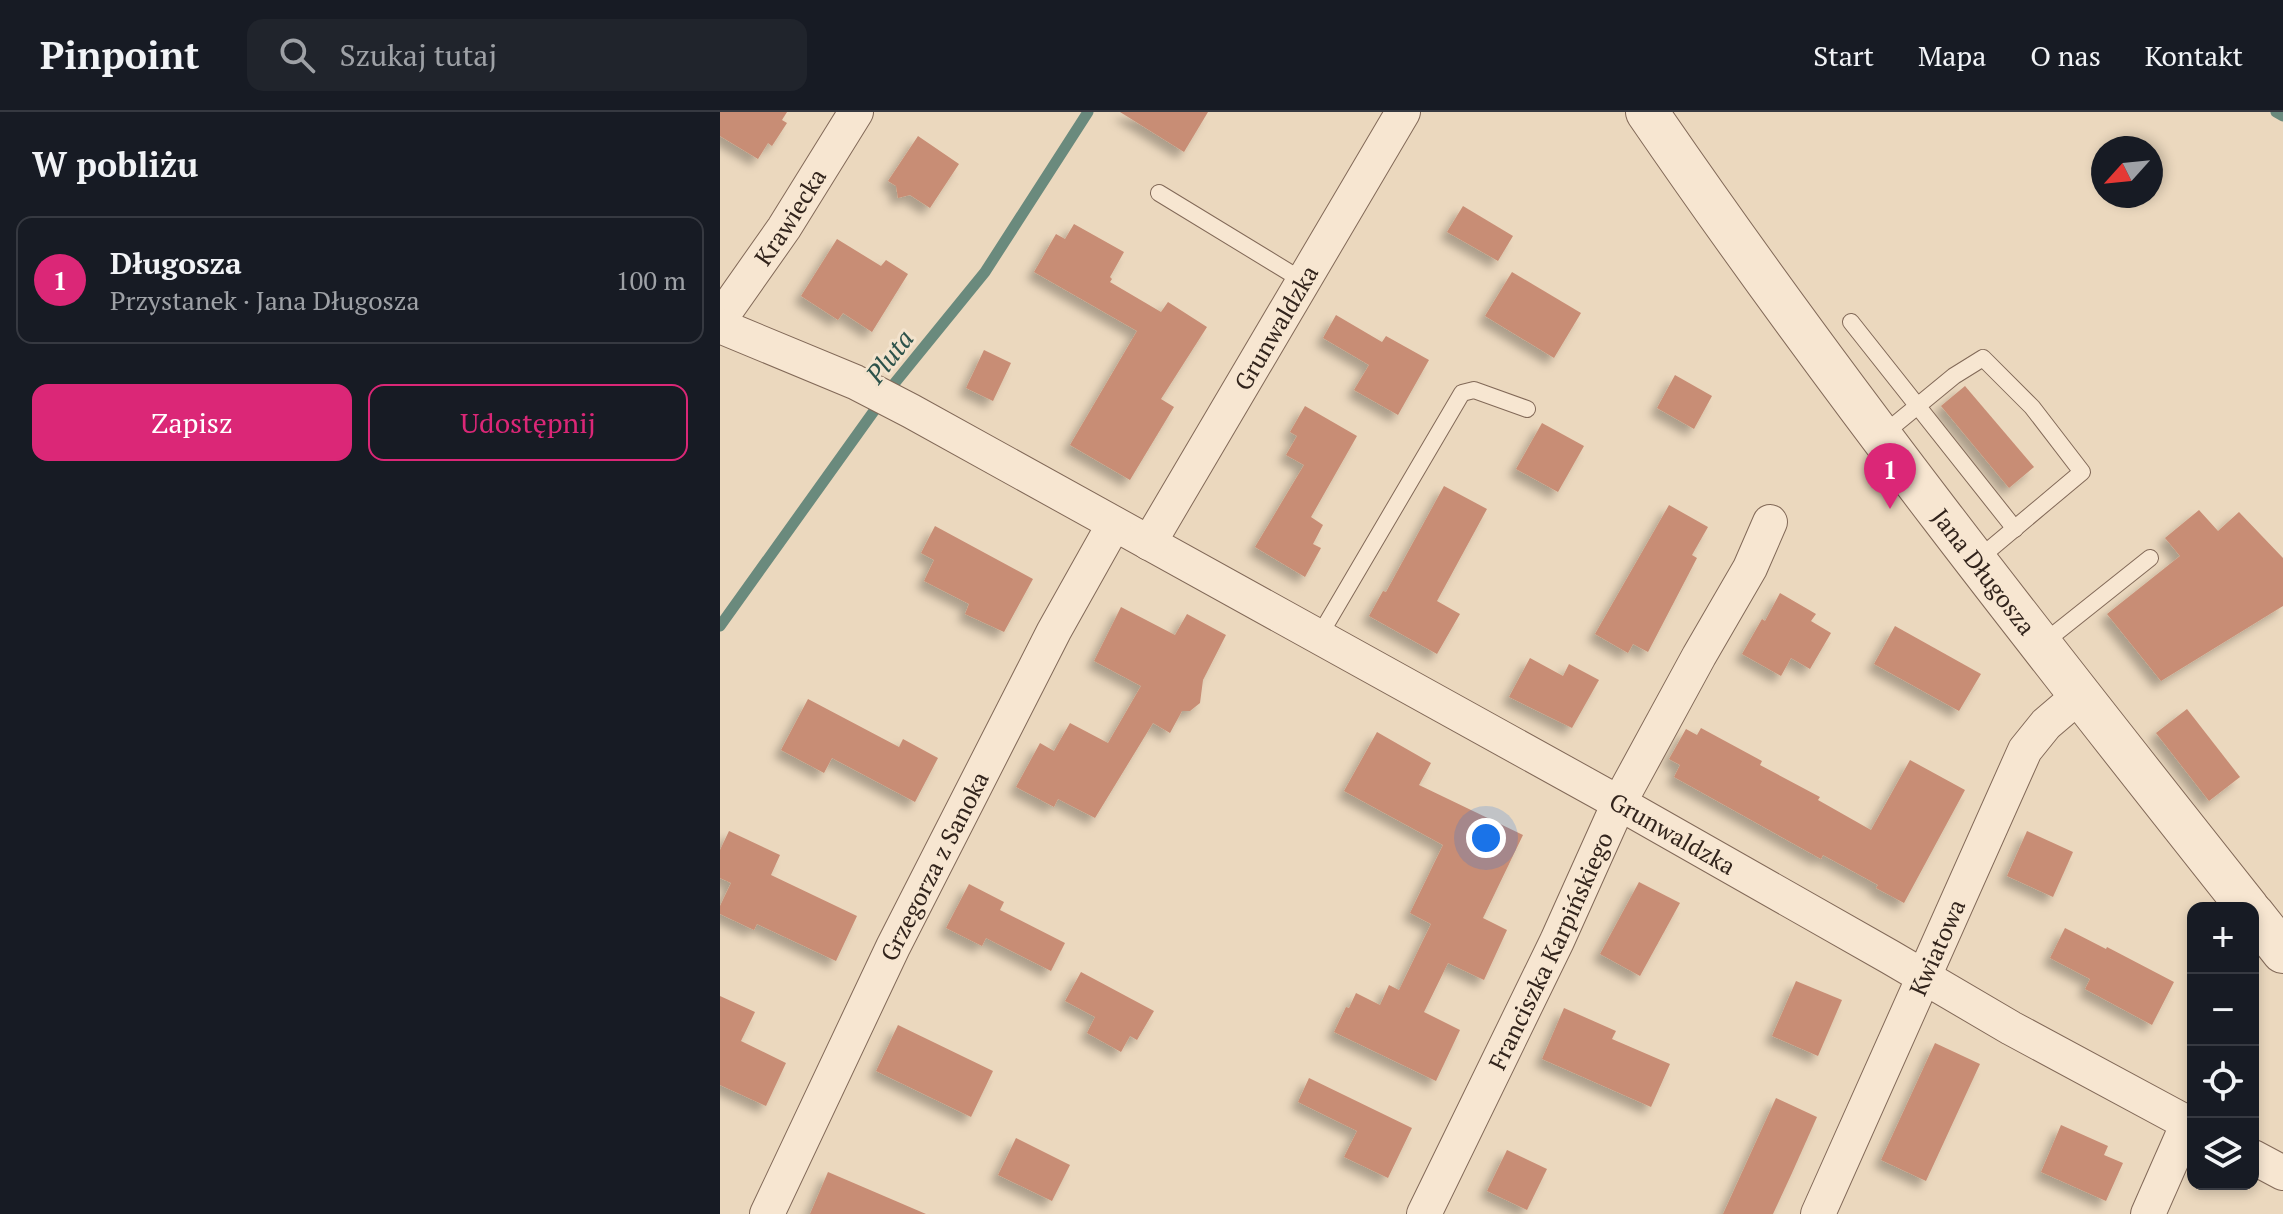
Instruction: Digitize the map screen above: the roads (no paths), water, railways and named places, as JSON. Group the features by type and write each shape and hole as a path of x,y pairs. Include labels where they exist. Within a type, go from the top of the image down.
{"street":[{"name":"Krawiecka","path":"720,319 784,228 856,112"},
{"name":"Grunwaldzka","path":"1149,543 1403,112"},
{"name":"Jana Długosza","path":"1647,112 1732,236 1880,437 2243,902"},
{"name":"Grunwaldzka","path":"720,326 855,382 911,411 1619,803 2011,1028 2187,1123"},
{"name":"Franciszka Karpińskiego","path":"1424,1214 1557,941 1619,803 1750,568 1770,522"},
{"name":"Grzegorza z Sanoka","path":"767,1214 893,947 1054,631 1114,524"},
{"name":"Kwiatowa","path":"1818,1214 2025,750 2046,724 2080,695"},
{"path":"2259,922 2283,952"},
{"path":"2148,1214 2187,1133"},
{"path":"2259,1160 2283,1173"}],"lane":[{"path":"1159,193 1305,282"},
{"path":"1851,322 2015,529"},
{"path":"1880,437 1954,376 1983,358 2032,407 2082,472 1976,561"},
{"path":"1318,638 1462,393 1474,390 1527,409"},
{"path":"2041,645 2150,558"}],"waterway":[{"name":"Pluta","path":"720,626 889,390 985,272 1088,112"},
{"name":"Pluta","path":"2276,112 2283,116"}],"place":[{"name":"Długosza","path":"1890,509"}]}
